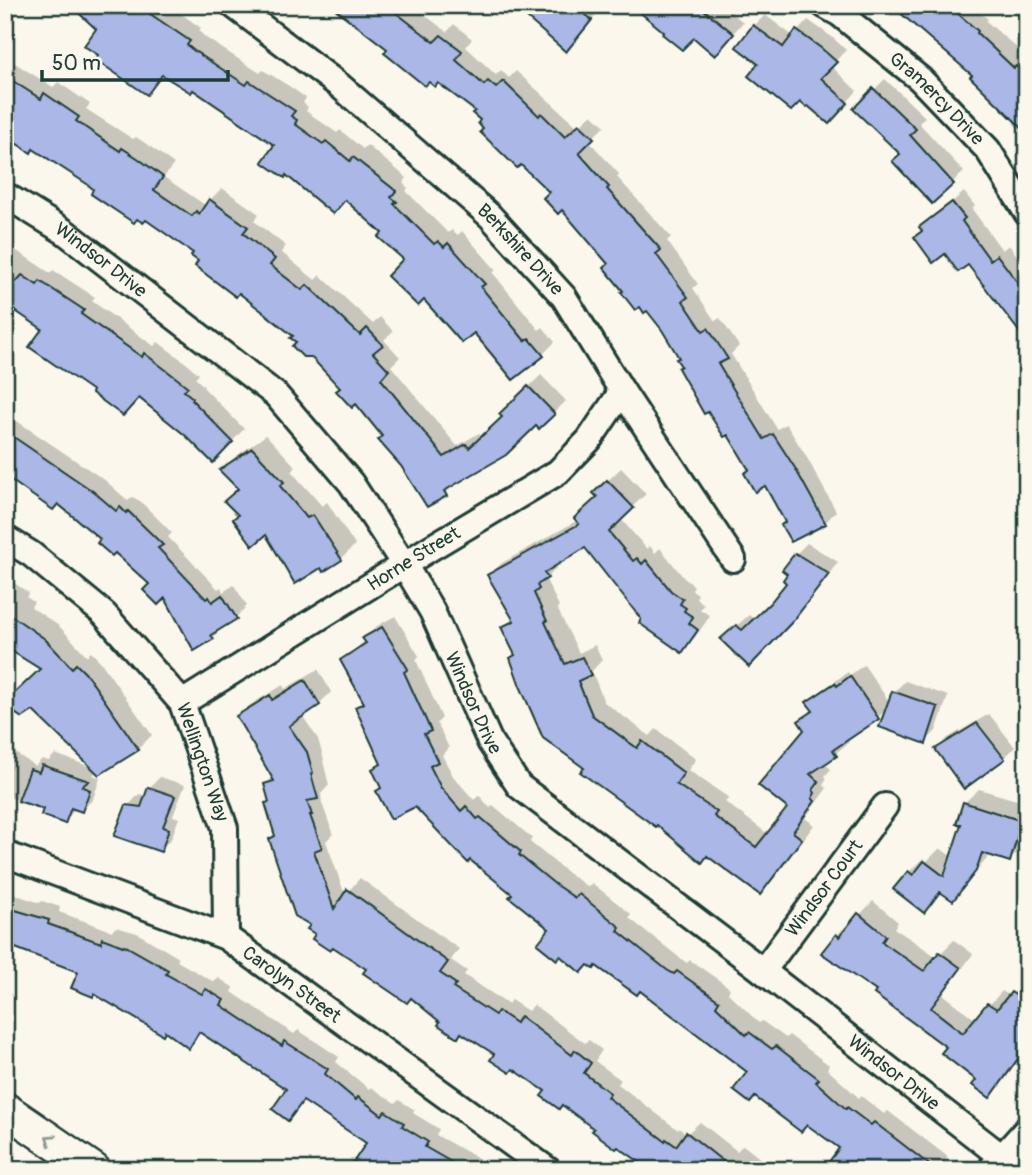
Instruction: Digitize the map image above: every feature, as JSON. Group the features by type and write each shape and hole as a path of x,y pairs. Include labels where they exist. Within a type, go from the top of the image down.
{"main road":[{"path":"5,1109 94,1170"}],"street":[{"name":"Berkshire Drive","path":"233,5 340,86 490,216 564,297 622,391 733,559"},
{"name":"Gramercy Drive","path":"824,5 920,79 988,150 1027,213"},
{"name":"Windsor Drive","path":"5,195 65,232 276,395 351,483 405,566 432,611 490,742 520,786 763,971 996,1163"},
{"name":"Horne Street","path":"182,703 558,472 589,440 622,391"},
{"name":"Wellington Way","path":"5,538 31,554 104,614 182,703 225,828 226,937"},
{"name":"Windsor Court","path":"763,971 885,806"},
{"name":"Carolyn Street","path":"5,854 226,937 548,1170"},
{"path":"996,1163 1027,1129"}],"building":[{"path":"70,5 137,5 190,41 187,45 193,50 246,85 249,81 295,111 291,116 297,120 295,124 323,144 326,141 350,161 353,157 396,191 391,197 397,202 394,204 434,244 438,241 444,247 448,243 485,284 481,287 525,341 529,338 544,356 513,380 474,333 462,343 424,300 418,306 387,276 403,259 378,237 382,233 345,200 333,214 286,175 285,178 262,162 274,145 193,90 191,93 162,75 147,95 96,60 98,55 84,46 96,29"},
{"path":"330,5 386,5 434,42 441,35 462,51 456,60 484,85 488,81 496,88 503,81 565,137 579,124 594,138 579,153 661,250 656,254 688,297 683,301 703,331 708,328 728,359 718,364 764,439 773,434 826,524 791,542 781,525 785,522 765,486 755,492 744,473 749,470 728,435 724,437 708,412 704,414 678,368 681,366 676,359 679,358 662,330 647,311 644,313 640,307 635,310 604,268 608,264 562,210 558,214 543,198 549,192 521,165 517,168 480,132 483,129 478,123 480,120 472,113 475,111 438,83 435,87 429,82 425,86 384,53 387,49"},
{"path":"538,5 574,5 592,20 566,52 527,18"},
{"path":"631,5 698,5 734,34 715,56 694,38 682,50"},
{"path":"891,5 948,5 1014,68 1016,66 1027,77 1027,133 970,77 972,75"},
{"path":"753,25 783,47 796,30 837,62 821,78 848,103 829,124 800,102 791,111 748,76 758,64 736,47"},
{"path":"5,76 41,99 44,93 79,117 76,121 120,151 122,148 139,159 163,177 154,190 192,216 196,211 199,214 209,199 248,227 243,233 275,259 270,265 302,290 307,285 360,335 367,328 383,345 373,353 389,370 381,379 444,457 466,444 469,448 502,417 499,414 528,386 555,414 539,429 536,426 506,455 444,491 447,496 427,507 401,466 378,440 382,436 356,404 352,408 336,391 340,388 311,357 303,357 292,346 296,342 290,338 293,336 239,293 236,297 195,266 198,261 191,256 193,253 146,220 143,223 137,219 134,223 91,194 93,189 87,184 33,149 31,153 5,136"},
{"path":"873,88 916,129 910,135 954,184 932,204 892,161 900,154 853,109"},
{"path":"952,202 965,218 962,221 990,260 997,255 1027,295 1027,342 968,265 958,272 945,254 933,263 914,237 922,231 919,227"},
{"path":"5,275 16,282 22,275 37,285 40,281 84,310 81,314 142,357 144,353 188,387 184,391 233,442 213,463 186,436 139,398 123,416 92,393 93,391 29,347 42,329 5,304"},
{"path":"5,431 94,492 116,511 120,507 126,513 128,511 163,545 158,548 206,599 209,597 212,602 222,595 237,619 211,635 214,639 194,651 165,598 158,605 143,590 149,584 115,553 112,556 97,543 100,539 58,504 53,510 5,476"},
{"path":"252,448 284,482 280,486 307,518 313,515 342,560 323,572 321,568 295,584 266,535 253,546 233,519 238,515 224,501 238,489 219,470"},
{"path":"607,480 634,508 609,532 633,561 637,558 642,564 646,560 671,591 683,599 680,604 686,608 684,611 693,617 689,623 698,630 682,653 639,623 641,619 585,548 544,573 548,578 537,585 539,589 534,593 565,664 582,657 591,675 578,681 592,715 637,748 642,741 684,773 676,784 717,812 714,816 756,847 787,808 758,785 804,730 798,721 813,711 806,702 850,676 879,719 833,750 837,756 810,774 819,782 813,790 815,793 812,798 815,801 793,832 802,839 760,895 707,856 702,863 657,825 656,827 580,772 584,768 543,738 520,686 510,658 515,655 501,627 514,621 487,575 579,524 574,518 597,497 593,493"},
{"path":"795,553 829,574 793,621 749,667 720,639 736,625 742,630 770,603 786,583 783,580 787,574 782,570"},
{"path":"5,611 45,639 72,668 76,664 87,675 139,750 99,775 33,711 22,718 5,706 5,702 40,669 5,647"},
{"path":"382,627 408,669 404,672 431,731 424,734 438,762 430,766 441,788 461,811 466,806 477,819 480,817 521,852 519,855 556,885 575,898 579,894 620,927 618,931 667,970 674,974 677,971 719,1001 716,1006 746,1035 749,1032 772,1049 776,1046 819,1079 816,1082 846,1109 847,1107 871,1125 874,1122 936,1170 823,1170 839,1148 807,1125 801,1132 755,1097 750,1103 733,1090 747,1072 640,991 637,995 596,966 594,969 588,965 581,973 560,956 557,960 537,944 549,929 509,897 512,894 470,860 468,863 415,807 391,819 376,791 381,788 372,769 381,764 355,707 364,703 340,660 366,643 362,638"},
{"path":"305,680 320,705 289,726 307,752 313,773 311,774 318,799 307,801 322,848 314,851 334,909 347,889 448,962 440,973 456,984 453,988 495,1015 498,1011 516,1023 520,1016 572,1055 575,1050 591,1063 584,1073 610,1093 607,1097 665,1141 666,1139 676,1146 686,1132 734,1170 651,1170 618,1147 616,1149 562,1105 559,1109 541,1096 545,1091 513,1069 510,1073 490,1060 494,1054 461,1033 458,1038 438,1025 440,1022 411,998 407,1003 363,973 366,969 333,947 330,951 312,939 315,934 307,929 310,925 295,916 269,839 275,836 265,803 269,802 264,784 274,781 236,716 270,695 272,700"},
{"path":"892,691 938,707 926,744 879,727"},
{"path":"977,723 1005,759 964,789 935,749"},
{"path":"42,765 89,781 82,786 90,790 82,812 71,808 65,824 41,815 43,809 18,801 30,769 39,772"},
{"path":"148,787 175,796 163,827 169,829 161,852 114,836 126,805 141,807"},
{"path":"963,802 1022,821 1010,862 982,853 976,871 953,901 940,892 924,913 893,889 908,871 913,875 924,861 944,876 961,824 956,824"},
{"path":"5,907 49,920 48,924 101,943 102,938 124,945 168,970 166,974 202,994 206,989 224,1000 221,1005 282,1046 284,1041 328,1069 325,1074 356,1100 358,1097 382,1115 385,1111 404,1123 402,1126 428,1142 425,1147 465,1170 348,1170 366,1143 303,1101 288,1121 272,1109 286,1089 199,1032 189,1049 165,1031 163,1035 94,994 93,997 71,988 78,972 5,944"},
{"path":"858,913 886,936 882,942 924,971 939,952 961,968 931,1008 963,1033 987,1003 997,1009 1011,992 1027,1003 1027,1046 990,1098 972,1085 976,1080 941,1053 946,1047 874,994 876,991 821,953 836,934 839,937"}]}
